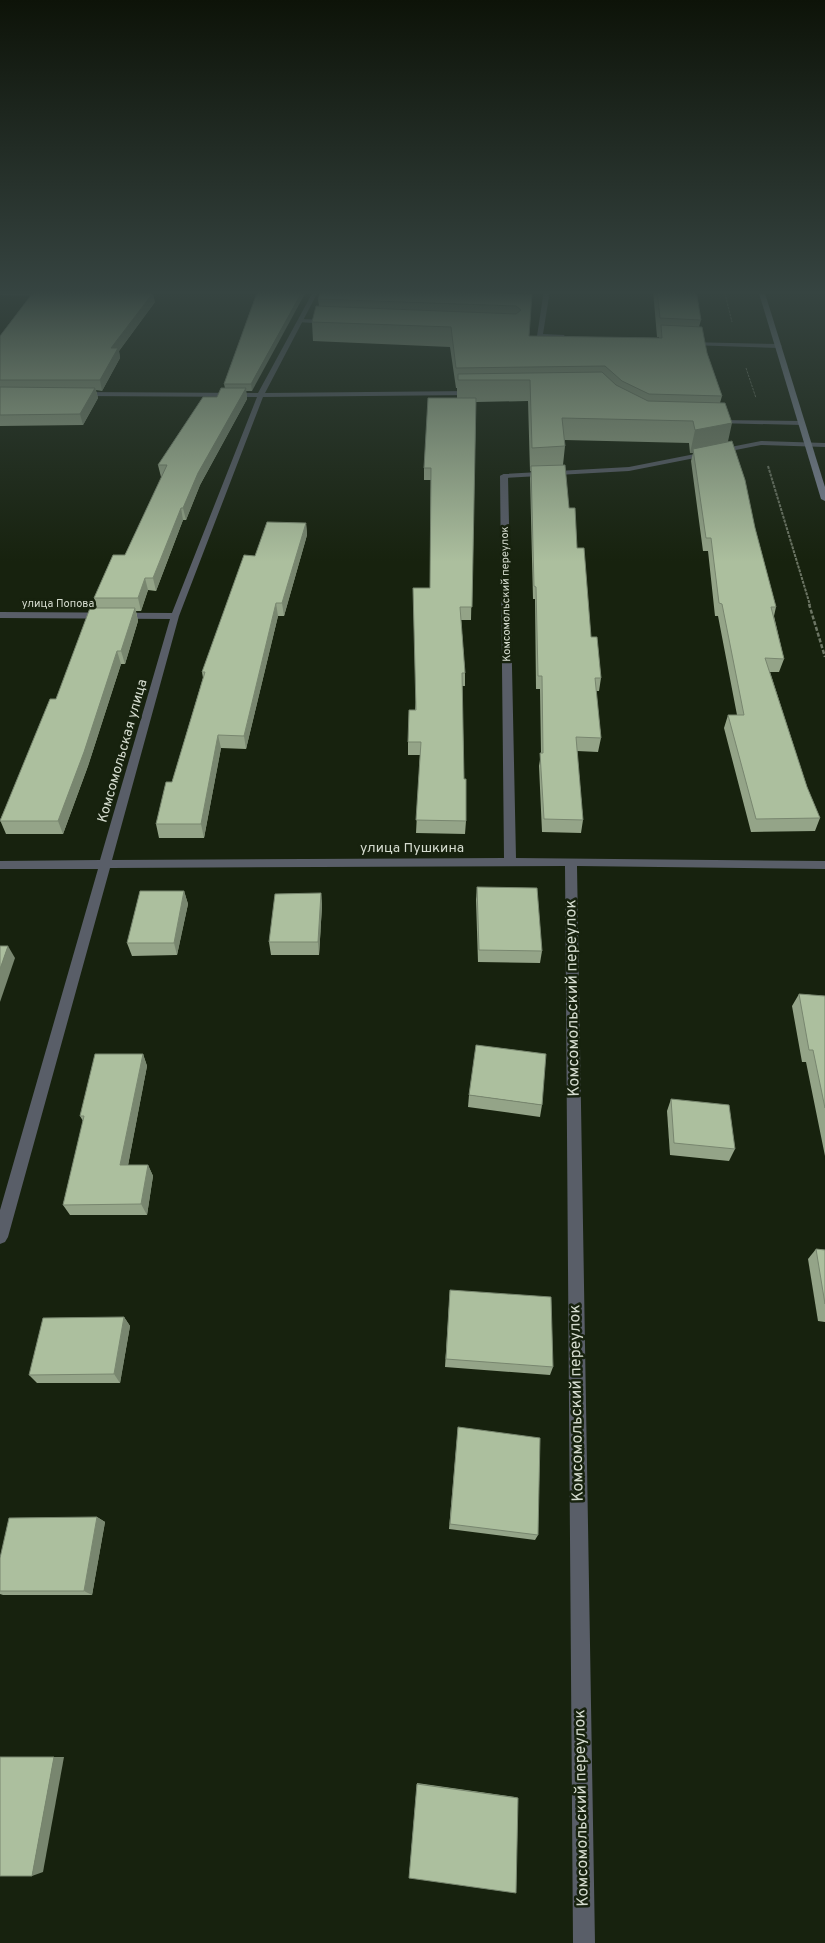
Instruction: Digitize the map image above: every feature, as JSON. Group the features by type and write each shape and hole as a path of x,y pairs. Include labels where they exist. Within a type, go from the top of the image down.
{"main road":[{"path":"789,381 825,499"}],"street":[{"name":"Комсомольская улица","path":"0,1237 175,616 261,394 268,381"},
{"path":"68,394 346,395 484,392"},
{"path":"709,421 802,423"},
{"path":"761,443 825,445"},
{"name":"Комсомольский переулок","path":"510,863 504,476 629,469 761,443"},
{"name":"улица Попова","path":"0,615 175,616"},
{"name":"Комсомольский переулок","path":"571,862 584,1943"},
{"name":"улица Пушкина","path":"0,865 571,862 825,865"}],"path":[{"path":"751,381 765,422"},
{"path":"761,443 825,658"}],"building":[{"path":"225,381 253,381 251,384 224,384"},
{"path":"530,381 611,381 616,385 648,401 725,403 732,423 695,430 693,421 562,418 565,446 532,448"},
{"path":"622,381 717,381 722,396 649,394"},
{"path":"0,387 95,388 80,414 0,415"},
{"path":"221,388 246,388 198,473 183,508 181,508 153,578 145,578 138,598 94,598 113,555 125,555 167,465 158,465 203,397 217,397"},
{"path":"428,398 476,398 472,607 460,607 465,673 462,673 466,821 416,820 421,742 408,742 409,710 416,710 413,588 430,588 431,468 424,468"},
{"path":"732,441 745,480 755,528 776,607 771,607 784,659 765,658 807,787 820,818 756,819 728,715 744,715 722,604 719,603 711,538 706,538 693,449"},
{"path":"565,465 569,508 575,508 577,548 584,548 591,637 597,637 601,678 595,678 601,738 576,737 583,820 544,819 540,753 543,753 542,676 538,676 531,466"},
{"path":"267,522 306,523 282,603 276,603 244,736 218,735 201,824 156,824 166,782 172,782 205,672 202,672 244,555 255,556"},
{"path":"90,608 135,608 121,651 117,651 84,752 58,821 0,821 50,699 56,699"},
{"path":"477,887 537,888 542,951 479,950"},
{"path":"140,891 184,891 174,943 127,943"},
{"path":"321,893 318,942 269,942 275,894"},
{"path":"0,946 8,946 0,969"},
{"path":"799,994 825,996 825,1108 813,1050 809,1050"},
{"path":"476,1045 546,1054 542,1105 469,1095"},
{"path":"95,1054 143,1054 120,1165 148,1165 141,1204 63,1205 84,1116 80,1116"},
{"path":"671,1099 729,1105 735,1149 674,1143"},
{"path":"816,1249 825,1250 825,1304"},
{"path":"450,1290 551,1297 553,1367 446,1359"},
{"path":"124,1317 114,1374 29,1375 43,1318"},
{"path":"458,1427 540,1438 538,1535 450,1524"},
{"path":"97,1517 84,1591 0,1591 0,1558 9,1518"},
{"path":"0,1757 54,1757 32,1876 0,1876"},
{"path":"417,1784 518,1798 516,1893 409,1878"}]}
